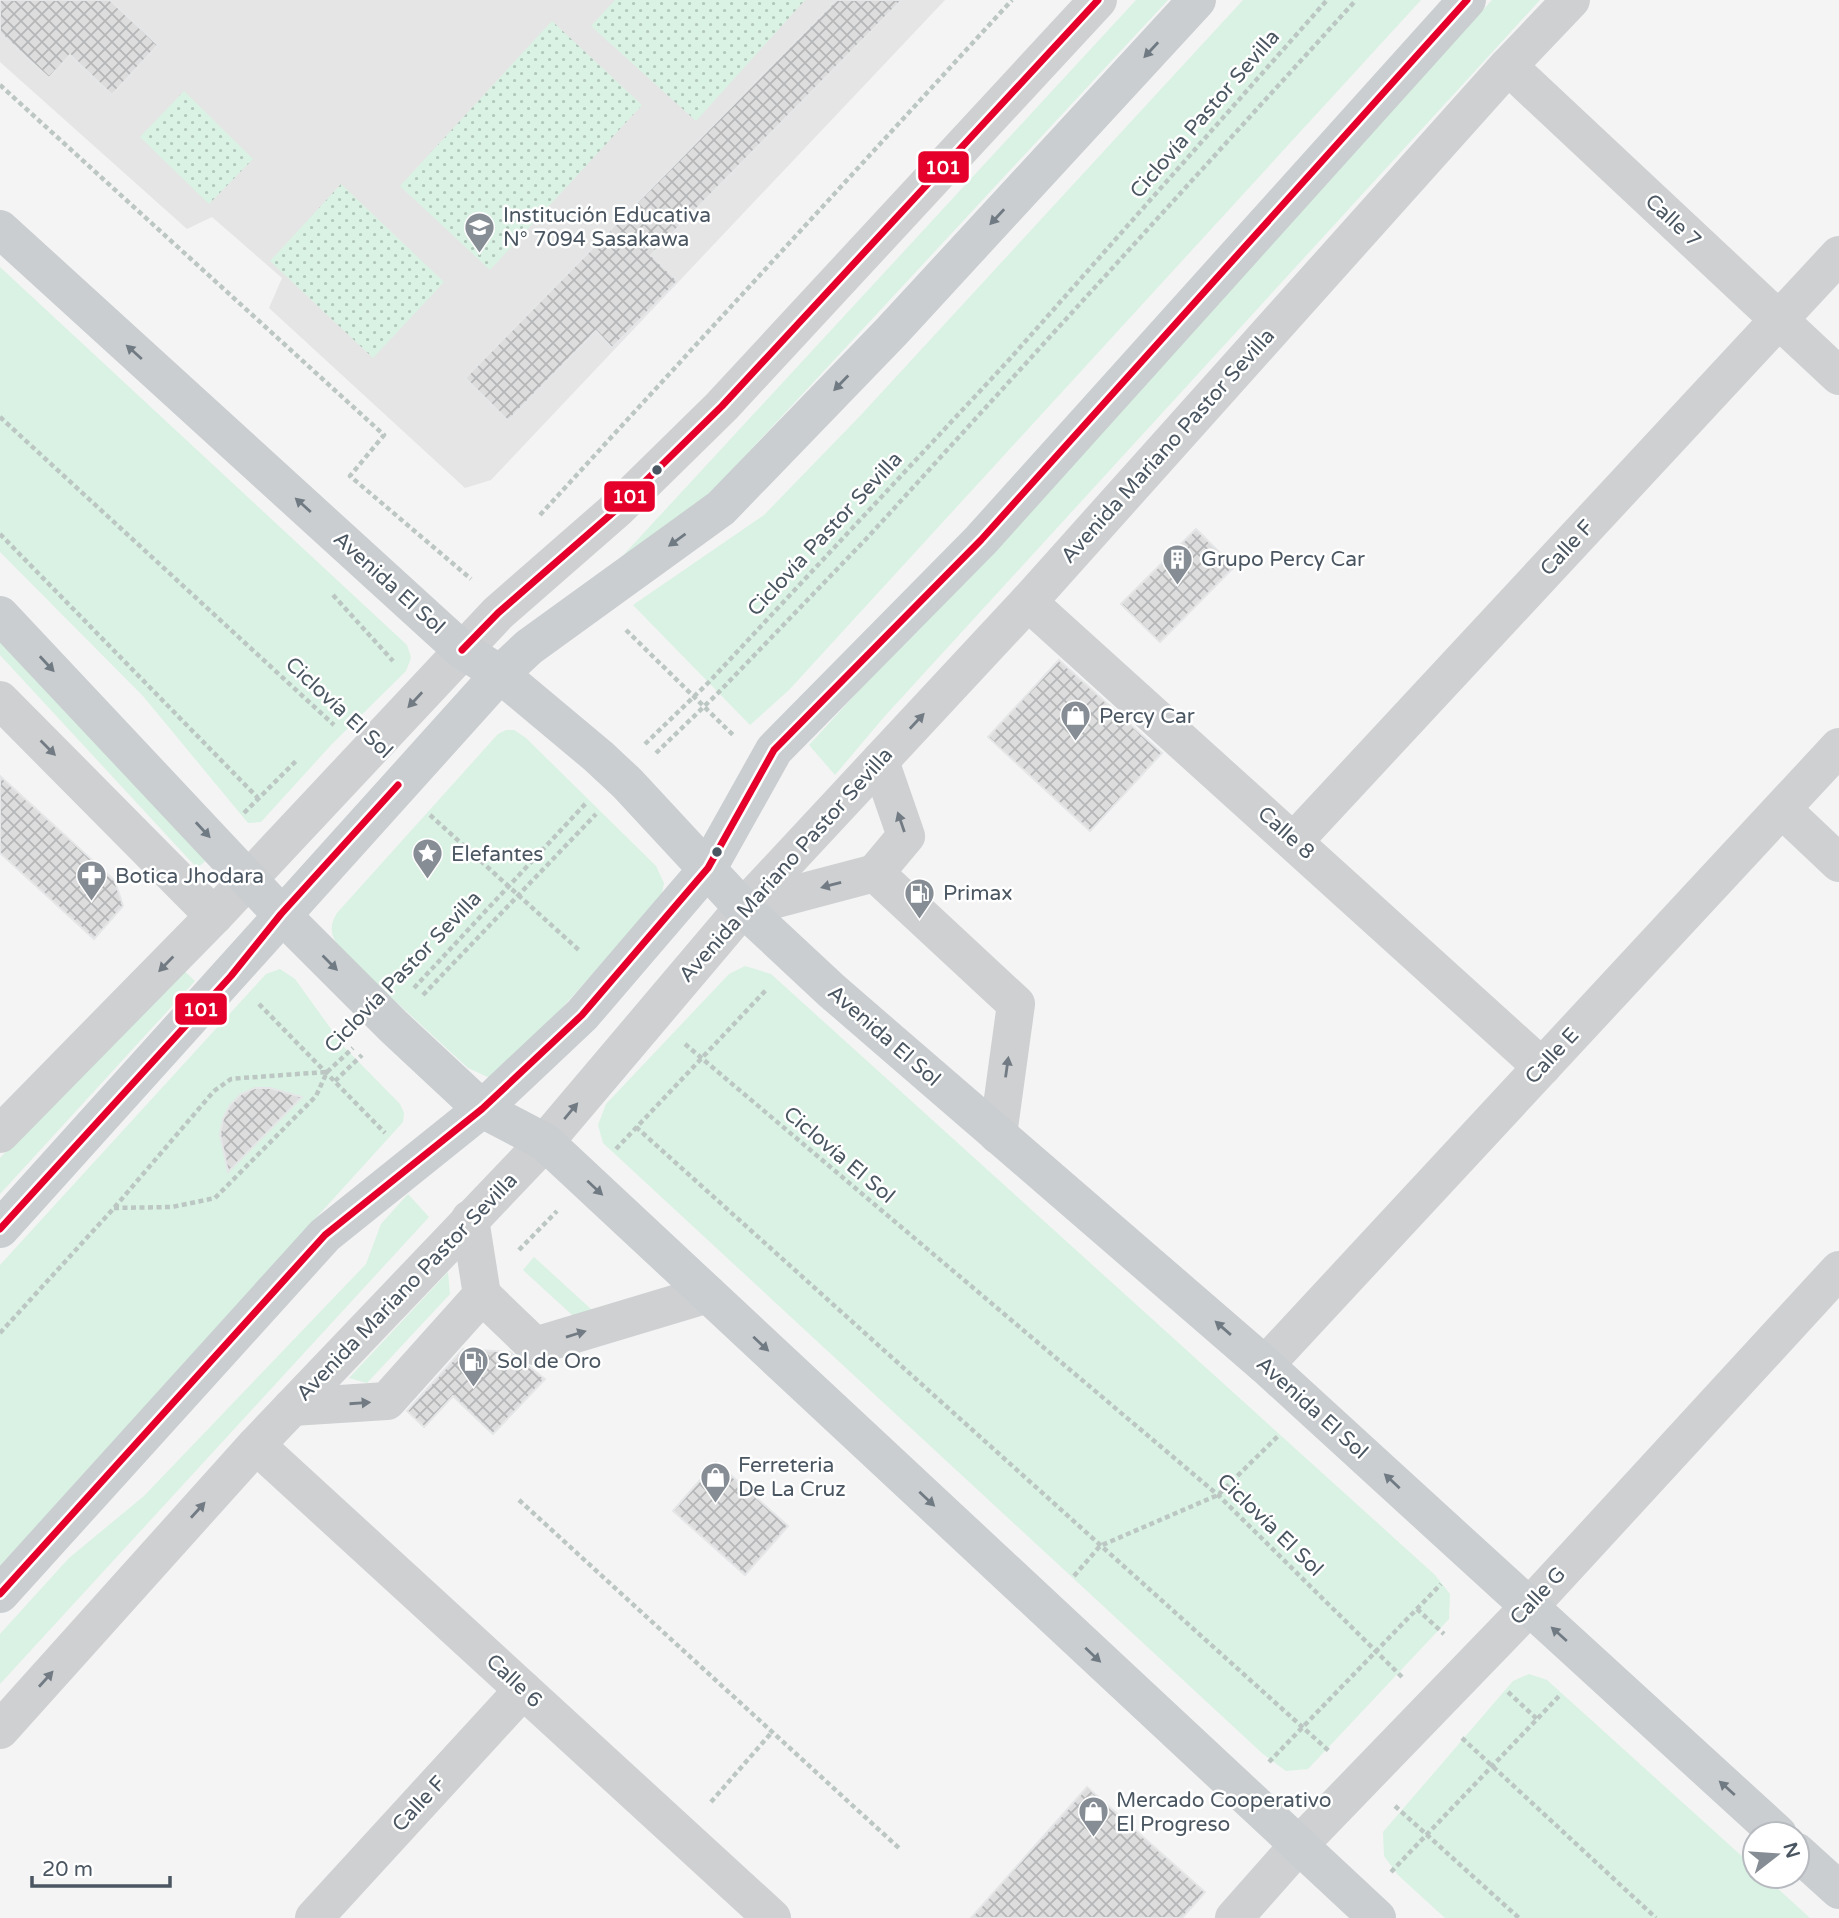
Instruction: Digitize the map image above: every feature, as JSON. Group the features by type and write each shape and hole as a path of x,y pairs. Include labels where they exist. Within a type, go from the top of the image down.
{"main road":[{"path":"0,1229 231,976 281,914 500,674 529,647 721,508 892,331 1198,0"},
{"path":"0,1594 326,1236 414,1161 482,1109 582,1015 708,868 774,750 981,540 1467,0"},
{"name":"Avenida El Sol","path":"0,229 462,650 500,674 621,778 743,908 796,958 1265,1365 1763,1820"},
{"path":"0,615 281,914 389,1022 482,1109 545,1142 1239,1793 1369,1911"},
{"path":"1811,1865 1839,1890"}],"street":[{"path":"0,1134 214,916 498,613 617,509 722,405 1098,0"},
{"name":"Avenida Mariano Pastor Sevilla","path":"0,1730 256,1445 545,1142 743,908 1028,602 1507,66 1571,0"},
{"name":"Calle 7","path":"1507,66 1839,376"},
{"name":"Calle F","path":"1295,840 1839,255"},
{"name":"Calle 8","path":"1028,602 1295,840 1542,1067"},
{"path":"0,699 214,916"},
{"name":"Calle E","path":"1265,1365 1839,747"},
{"path":"743,908 874,873 906,836 880,761"},
{"path":"1782,809 1839,863"},
{"path":"874,873 1016,1004 998,1135"},
{"path":"470,1219 482,1295 535,1346 708,1294"},
{"path":"292,1407 387,1401 482,1295"},
{"name":"Calle G","path":"1234,1918 1297,1847 1831,1295"},
{"name":"Calle 6","path":"256,1445 771,1918"},
{"name":"Calle F","path":"314,1918 523,1690"}],"path":[{"path":"535,521 1012,0"},
{"name":"Ciclovía Pastor Sevilla","path":"114,1208 173,1207 215,1198 316,1096 327,1072 389,1022 508,887 621,778 1008,361 1327,0"},
{"path":"335,1081 389,1022 516,896 621,778 867,537 1356,0"},
{"path":"0,86 384,435 350,476 474,582"},
{"name":"Ciclovía El Sol","path":"0,417 365,754"},
{"path":"0,534 258,798"},
{"name":"Ciclovía El Sol","path":"398,785 516,896 612,980"},
{"path":"586,1180 796,958"},
{"path":"231,976 414,1161"},
{"name":"Ciclovía El Sol","path":"652,1015 1218,1495 1377,1650 1491,1767 1656,1918"},
{"name":"Ciclovía Pastor Sevilla","path":"0,1333 114,1208 214,1091 231,1079 327,1072"},
{"path":"636,1127 1302,1728"},
{"path":"1045,1610 1100,1546 1218,1495 1310,1406"},
{"path":"519,1500 900,1849"},
{"path":"1239,1793 1471,1553"},
{"path":"1369,1911 1428,1834 1591,1663"},
{"path":"682,1835 772,1732"},
{"path":"1428,1834 1518,1918"}],"shaded area":[{"name":"Institución Educativa N° 7094 Sasakawa","path":"0,0 945,0 491,480 465,488 269,308 282,278 212,217 187,229 0,62"}],"green space":[{"path":"615,0 805,0 696,121 591,26"},
{"path":"1136,0 1168,0 695,510 617,562"},
{"path":"1243,0 1421,0 789,690 750,725 633,605 764,515 860,416"},
{"path":"1492,0 1540,0 884,717 835,775 809,745"},
{"path":"552,21 642,105 490,270 400,186"},
{"path":"184,91 253,159 209,204 140,137"},
{"path":"341,184 444,282 373,358 270,261"},
{"path":"0,267 407,645 411,658 406,671 331,745 261,822 248,823 143,696 0,552"},
{"path":"0,635 209,858 197,868 0,655"},
{"path":"514,730 526,738 656,866 664,883 661,898 506,1070 490,1078 468,1068 345,955 335,940 332,925 337,913 498,734"},
{"path":"179,966 195,981 0,1194 0,1158"},
{"path":"745,966 771,974 1435,1575 1450,1594 1449,1619 1308,1769 1286,1771 1263,1754 603,1143 598,1125 606,1104 729,974"},
{"path":"280,969 295,979 344,1047 400,1104 404,1113 403,1122 0,1566 0,1265 266,974"},
{"path":"408,1194 429,1217 0,1684 0,1634 69,1558 144,1496 366,1264 381,1224"},
{"path":"534,1257 593,1311 582,1324 523,1270"},
{"path":"448,1272 450,1294 367,1383 349,1378"},
{"path":"1529,1674 1547,1680 1741,1855 1741,1890 1779,1890 1810,1918 1445,1918 1398,1875 1384,1856 1383,1832 1513,1681"}],"building":[{"path":"0,0 110,0 158,45 112,95 70,55 49,78 0,33"},
{"path":"836,0 902,0 651,255 678,281 612,348 596,331 508,421 465,378"},
{"name":"Grupo Percy Car","path":"1196,529 1234,567 1160,642 1121,604"},
{"name":"Percy Car","path":"1059,660 1162,753 1090,831 988,737"},
{"path":"0,776 115,881 123,906 94,939 0,853"},
{"path":"255,1088 270,1088 302,1097 228,1172 220,1134 223,1119 230,1105 241,1094"},
{"name":"Sol de Oro","path":"463,1349 510,1352 545,1379 493,1434 453,1396 424,1427 407,1411"},
{"path":"716,1462 788,1526 745,1575 673,1511"},
{"name":"Mercado Cooperativo El Progreso","path":"1087,1787 1205,1892 1182,1918 971,1918"}],"transit line":[{"name":"101","path":"462,650 498,613 617,509 722,406 1098,0"},
{"name":"101","path":"0,1594 325,1235 482,1109 582,1015 708,868 774,750 981,540 1467,0"},
{"name":"101","path":"0,1229 231,976 281,914 398,785"}],"place":[{"name":"Institución Educativa N° 7094 Sasakawa","path":"480,254"},
{"name":"Grupo Percy Car","path":"1178,586"},
{"name":"Percy Car","path":"1076,743"},
{"name":"Elefantes","path":"428,881"},
{"name":"Botica Jhodara","path":"92,903"},
{"name":"Primax","path":"920,920"},
{"name":"Sol de Oro","path":"474,1388"},
{"name":"Ferreteria De La Cruz","path":"715,1504"},
{"name":"Mercado Cooperativo El Progreso","path":"1093,1839"}]}
